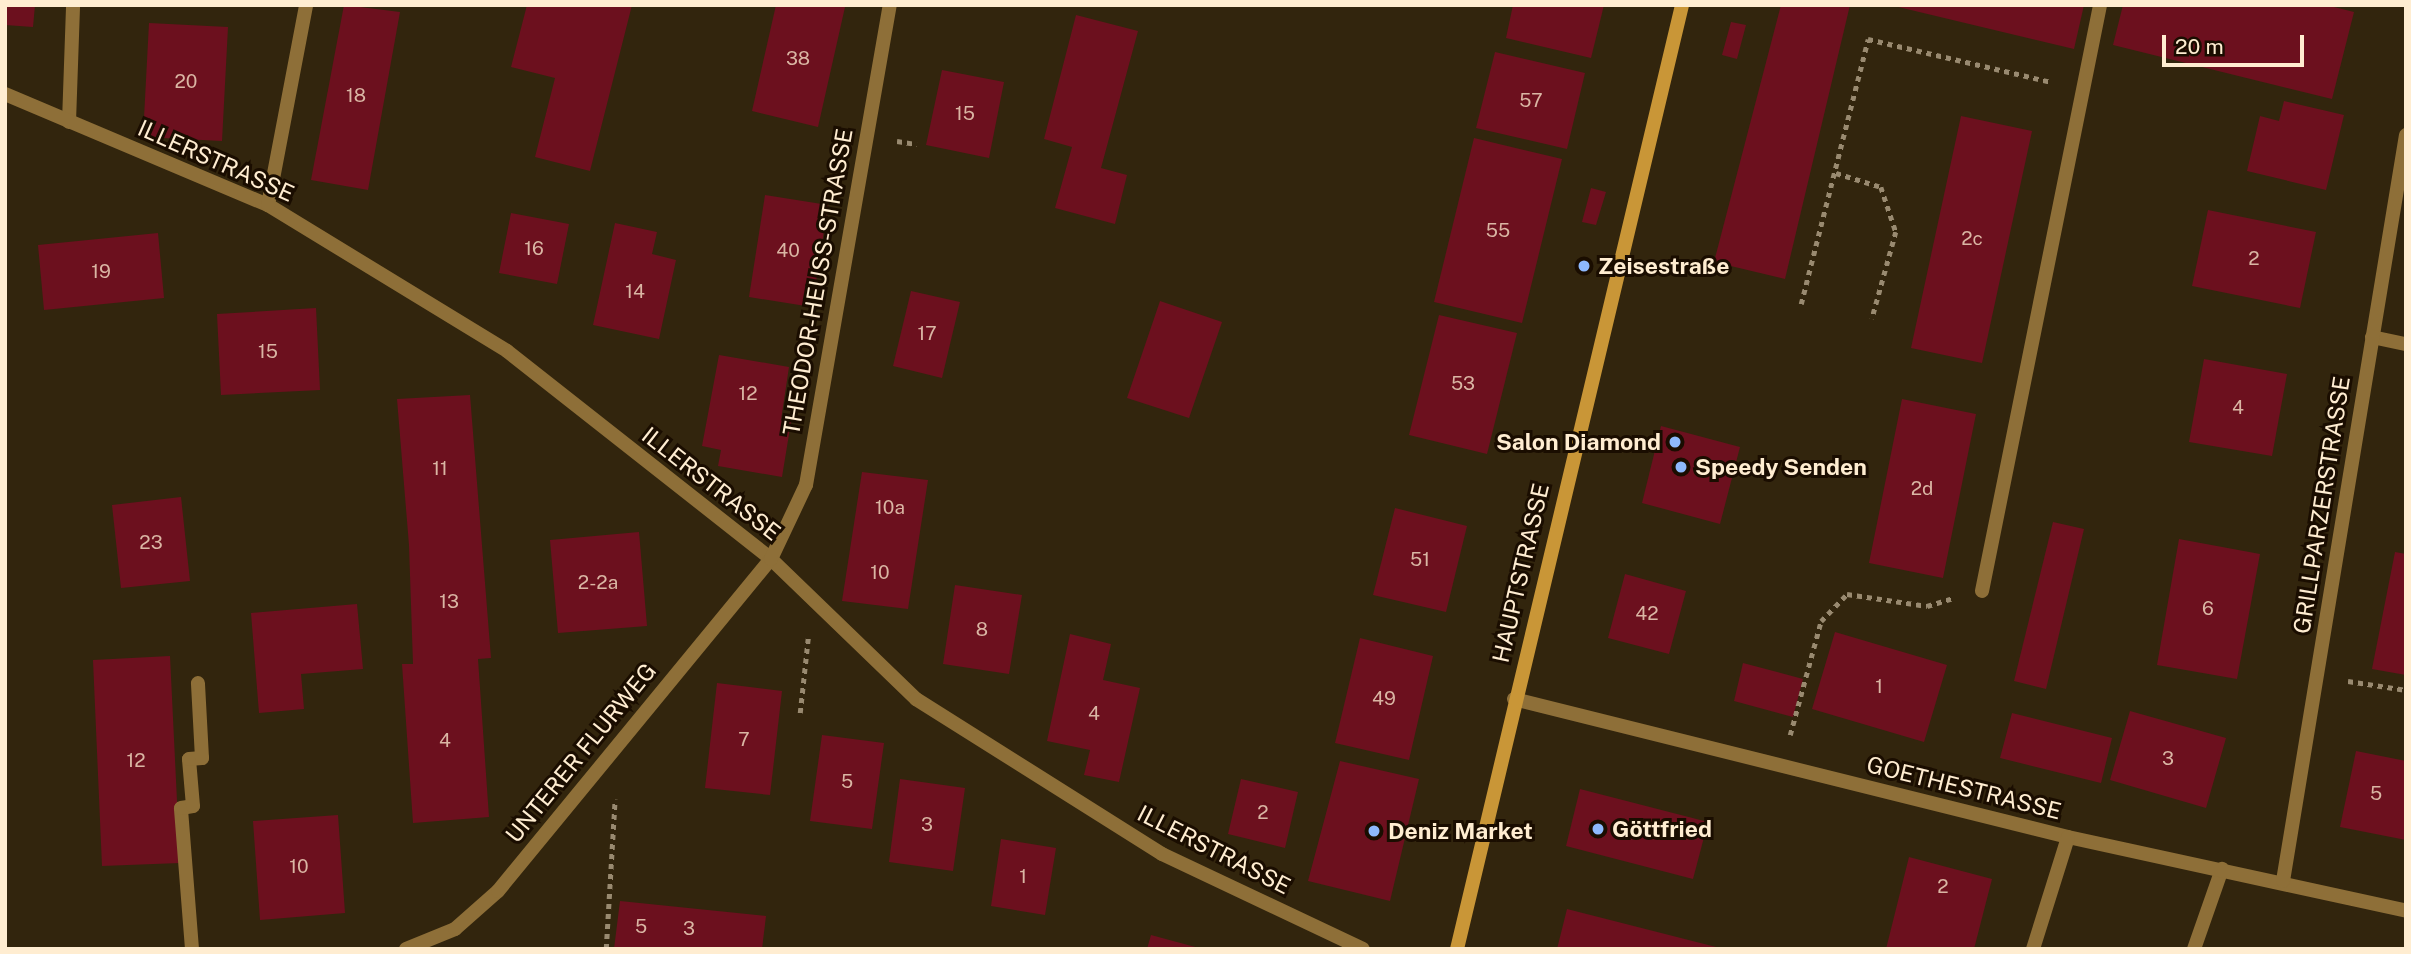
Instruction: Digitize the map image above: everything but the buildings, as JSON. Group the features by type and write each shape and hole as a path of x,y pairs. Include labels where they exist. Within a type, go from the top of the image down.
{"main road":[{"name":"HAUPTSTRASSE","path":"1457,949 1514,699 1682,5"}],"street":[{"path":"69,122 73,5"},
{"path":"268,205 306,5"},
{"name":"THEODOR-HEUSS-STRASSE","path":"771,559 806,485 890,5"},
{"path":"1982,591 2100,5"},
{"name":"ILLERSTRASSE","path":"5,94 268,205 507,351 771,559 916,699 1162,854 1363,949"},
{"name":"GRILLPARZERSTRASSE","path":"2283,881 2406,135"},
{"path":"2372,337 2406,344"},
{"name":"UNTERER FLURWEG","path":"406,949 455,929 498,891 771,559"},
{"path":"192,949 181,808 193,806 189,759 202,758 198,683"},
{"name":"GOETHESTRASSE","path":"1514,699 2068,837 2283,881 2406,911"},
{"path":"2033,949 2068,837"},
{"path":"2194,949 2222,869"}],"path":[{"path":"1801,304 1868,40 2050,81"},
{"path":"1836,173 1881,187 1896,232 1872,319"},
{"path":"1781,766 1821,621 1847,594 1927,606 1982,591"},
{"path":"800,713 812,598"},
{"path":"2317,676 2406,690"},
{"path":"590,776 615,796 606,949"}],"place":[{"name":"Zeisestraße","path":"1584,266"},
{"name":"Salon Diamond","path":"1675,442"},
{"name":"Speedy Senden","path":"1681,467"},
{"name":"Göttfried","path":"1598,829"},
{"name":"Deniz Market","path":"1374,831"}]}
